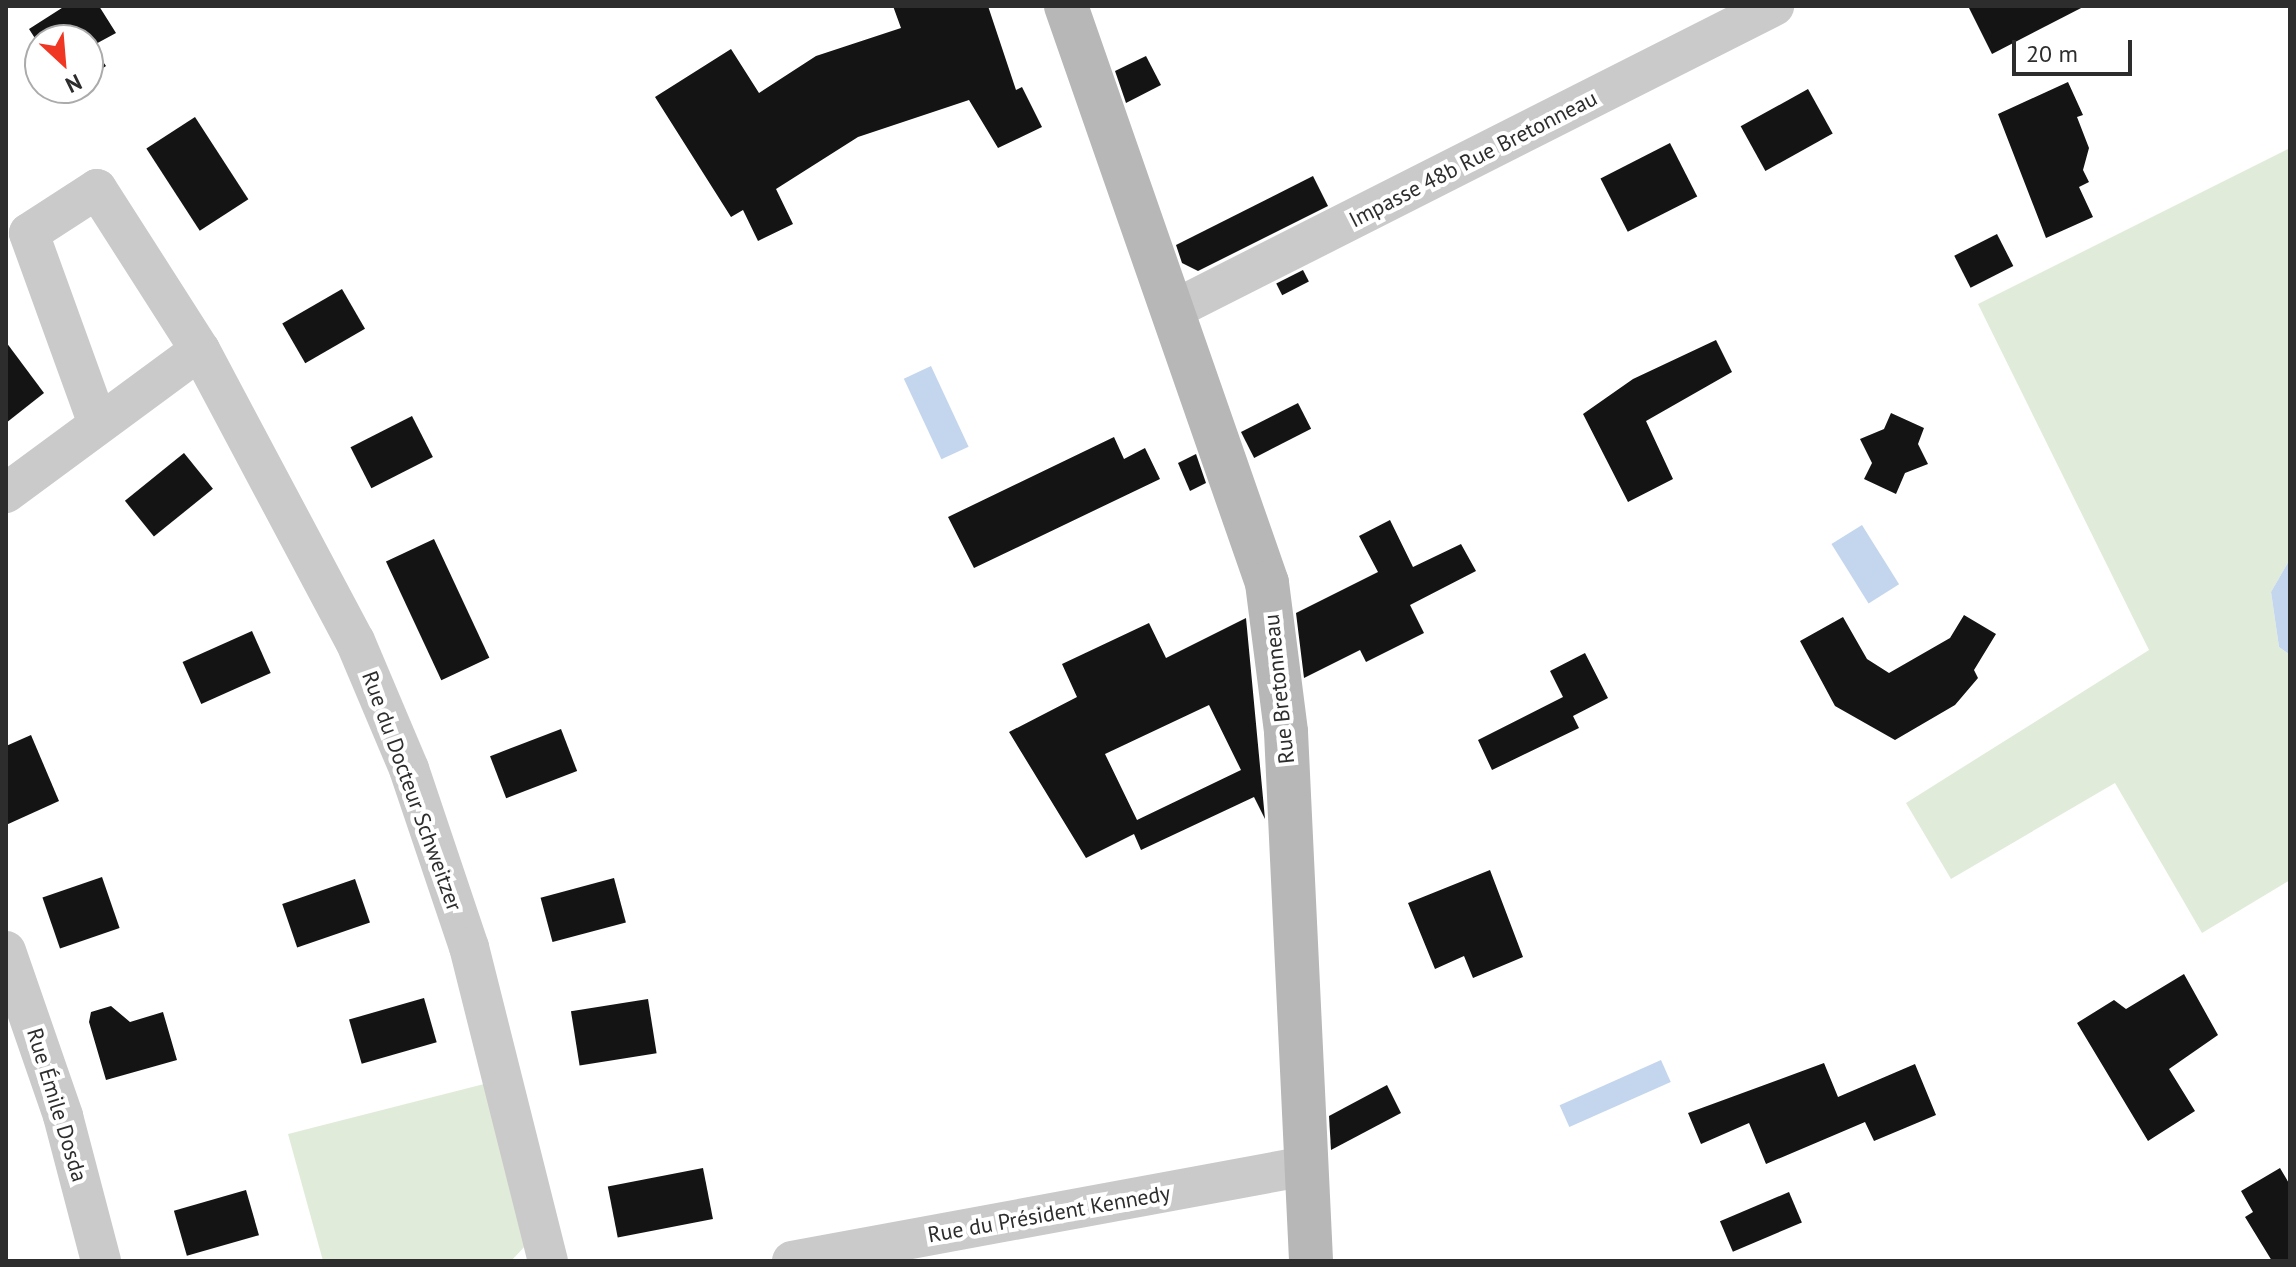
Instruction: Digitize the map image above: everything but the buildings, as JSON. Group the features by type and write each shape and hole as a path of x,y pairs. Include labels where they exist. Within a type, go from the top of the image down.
{"street":[{"name":"Rue Bretonneau","path":"1066,6 1171,311 1243,505 1281,663 1311,1261"},
{"name":"Impasse 48b Rue Bretonneau","path":"1171,311 1774,6"},
{"name":"Rue du Docteur Schweitzer","path":"98,424 29,233 59,207 97,189 200,350 355,641 409,769 469,947 548,1261"},
{"path":"6,493 200,350"},
{"name":"Rue Émile Dosda","path":"6,951 63,1116 101,1261"},
{"name":"Rue du Président Kennedy","path":"792,1261 1306,1166"}],"green space":[{"path":"2290,148 2290,559 2271,592 2279,647 2290,655 2290,880 2202,933 2115,783 1951,879 1906,803 2149,650 1978,304"},
{"path":"488,1083 528,1243 511,1261 323,1261 288,1134"}],"water":[{"path":"931,366 969,447 941,459 904,379"},
{"path":"1862,525 1899,584 1869,603 1831,544"},
{"path":"2290,559 2290,655 2279,647 2271,592"},
{"path":"1661,1060 1671,1082 1569,1127 1560,1105"}]}
